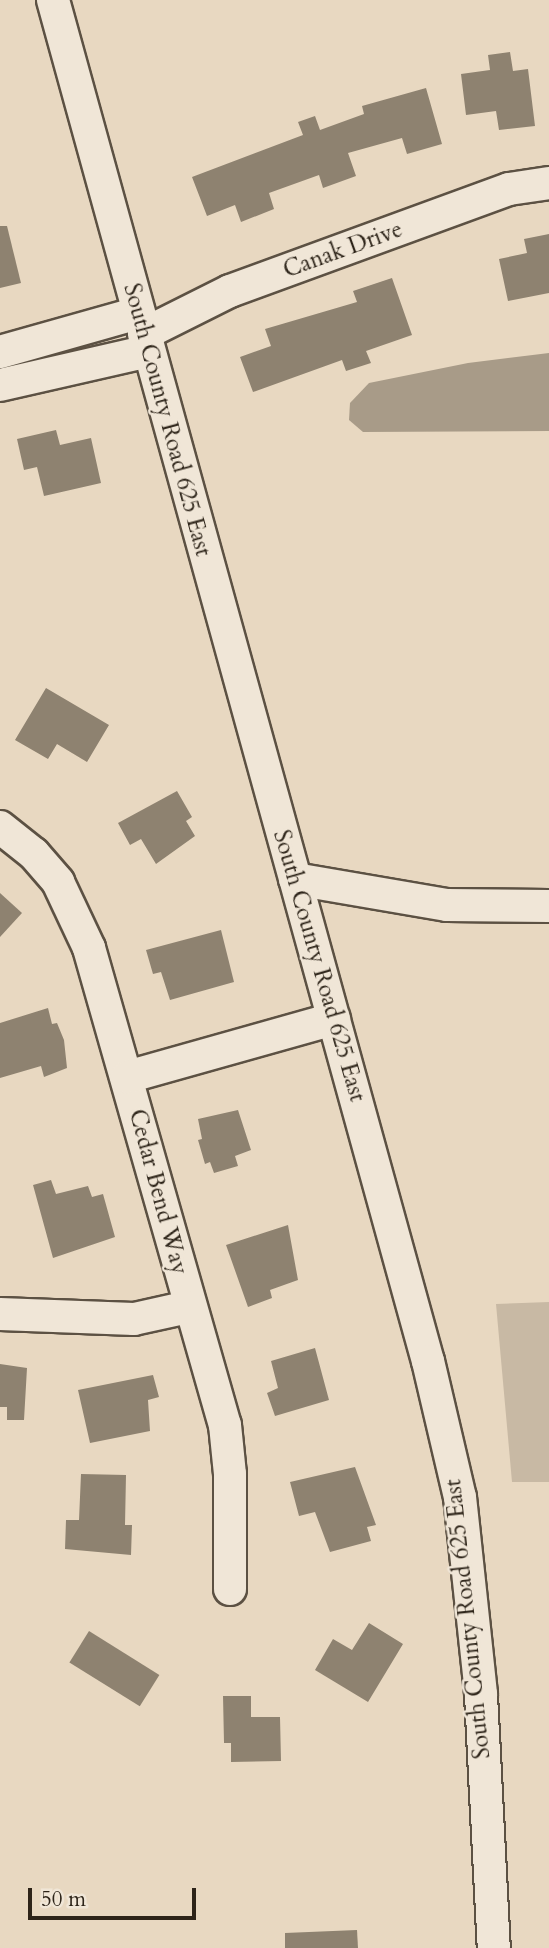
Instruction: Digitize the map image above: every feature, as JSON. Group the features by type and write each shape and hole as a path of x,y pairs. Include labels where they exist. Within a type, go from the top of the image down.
{"street":[{"name":"South County Road 625 East","path":"53,0 428,1361 460,1497 481,1695 495,1948"},
{"name":"Canak Drive","path":"144,333 243,286 509,189 549,183"},
{"path":"0,352 144,333"},
{"path":"0,385 144,333"},
{"name":"Cedar Bend Way","path":"0,827 34,854 76,914 127,1077 188,1307 225,1425 230,1474 230,1589"},
{"path":"295,879 447,905 549,906"},
{"name":"Cedar Bend Way","path":"127,1077 334,1020"},
{"path":"0,1314 134,1319 188,1307"}],"shaded area":[{"path":"549,353 549,431 363,432 349,420 350,403 369,383 468,363"},
{"path":"549,1302 549,1482 512,1482 496,1304"}],"building":[{"path":"510,52 513,71 528,69 535,126 499,130 496,111 466,115 461,74 490,70 488,55"},
{"path":"426,88 442,144 407,154 402,138 348,153 356,176 323,188 319,175 269,193 274,209 241,222 235,205 207,216 192,177 303,135 298,122 315,116 320,130 364,114 362,106"},
{"path":"0,226 7,226 21,283 0,288"},
{"path":"549,234 549,293 508,301 499,259 527,253 524,239"},
{"path":"392,278 412,335 366,351 371,363 346,371 342,360 253,392 240,357 271,346 265,329 357,302 353,291"},
{"path":"56,430 60,445 91,438 101,483 44,496 37,467 24,470 17,439"},
{"path":"46,688 109,725 87,762 57,744 48,759 15,740"},
{"path":"177,791 192,817 186,821 195,836 156,864 141,839 130,845 118,823"},
{"path":"0,893 22,913 0,937"},
{"path":"221,930 234,982 170,1000 161,972 153,974 146,950"},
{"path":"48,1008 52,1024 57,1023 64,1040 67,1068 44,1077 41,1066 0,1078 0,1023"},
{"path":"238,1110 251,1150 235,1156 238,1166 214,1173 210,1162 205,1164 198,1140 202,1139 198,1119"},
{"path":"51,1180 56,1194 88,1186 92,1197 103,1194 115,1237 53,1258 33,1185"},
{"path":"288,1225 298,1280 270,1290 272,1298 248,1307 226,1245"},
{"path":"315,1348 329,1400 275,1416 267,1393 278,1388 271,1361"},
{"path":"0,1364 27,1368 24,1420 7,1420 7,1407 0,1407"},
{"path":"153,1375 159,1397 148,1400 150,1431 90,1443 78,1390"},
{"path":"355,1467 376,1525 367,1527 371,1541 330,1552 315,1512 299,1516 290,1482"},
{"path":"81,1474 126,1475 125,1525 132,1525 131,1555 65,1549 66,1520 79,1520"},
{"path":"369,1623 403,1644 368,1702 315,1670 333,1639 352,1650"},
{"path":"89,1631 159,1675 140,1706 69,1662"},
{"path":"223,1696 251,1696 251,1717 280,1717 281,1761 231,1762 231,1743 224,1743"},
{"path":"357,1930 358,1948 285,1948 285,1933"}]}
